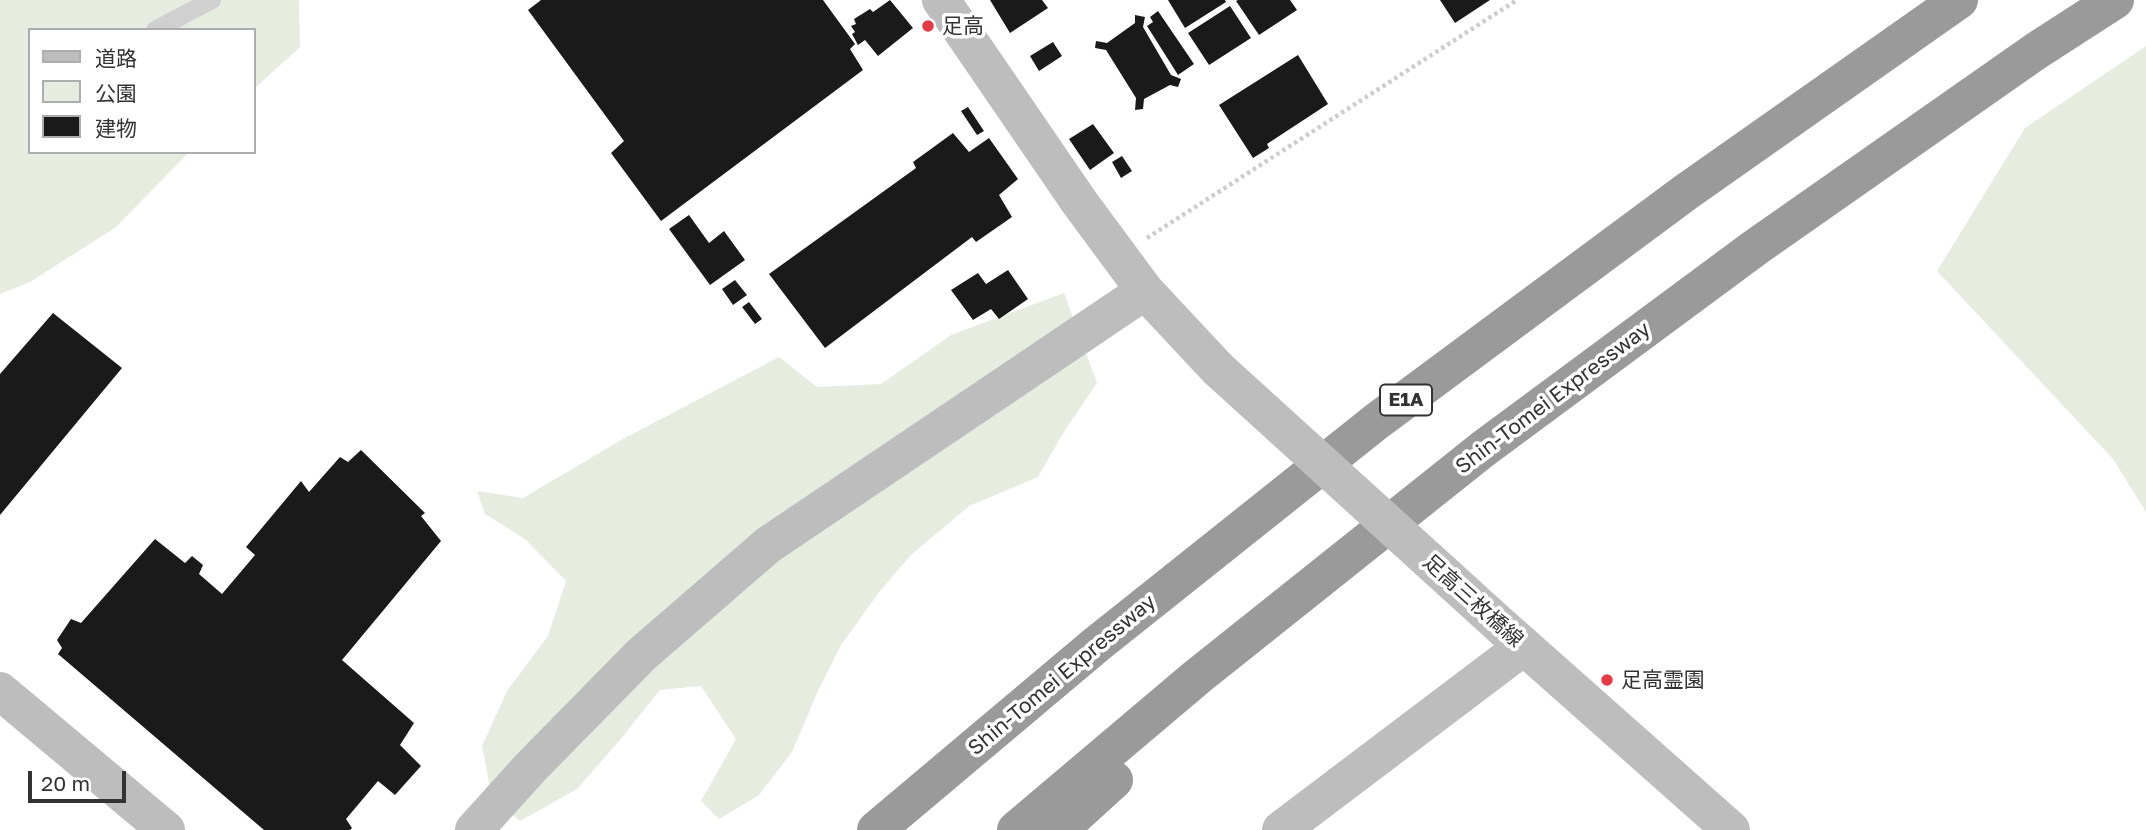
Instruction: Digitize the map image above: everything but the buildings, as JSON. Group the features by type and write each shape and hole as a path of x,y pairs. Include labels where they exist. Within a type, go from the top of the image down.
{"highway":[{"name":"Shin-Tomei Expressway","path":"876,830 1097,644 1377,421 1686,192 1959,0"},
{"name":"Shin-Tomei Expressway","path":"1016,830 1197,677 1483,449 1756,247 2036,51 2115,0"},
{"path":"1059,830 1483,449"}],"street":[{"name":"足高三枚橋線","path":"941,0 1119,256 1145,290 1218,369 1731,830"},
{"path":"474,830 531,767 641,655 768,545 1145,290"},
{"path":"1281,830 1512,636"},
{"path":"0,691 166,830"}],"lane":[{"path":"159,28 212,0"}],"path":[{"path":"1119,256 1517,0"}],"green space":[{"path":"0,0 299,0 300,47 256,87 256,28 28,28 28,154 187,154 116,227 30,282 0,294"},
{"path":"2146,46 2146,512 2113,459 1937,271 2025,128"},
{"path":"1064,293 1097,383 1065,430 1038,477 969,506 911,555 880,591 841,645 792,752 759,795 719,819 701,801 736,739 701,686 660,690 577,789 520,821 492,798 482,746 507,691 548,636 566,581 525,539 485,514 477,491 523,498 623,439 779,357 817,387 881,384 951,335"}],"place":[{"name":"足高","path":"928,26"},
{"name":"足高霊園","path":"1607,680"}]}
